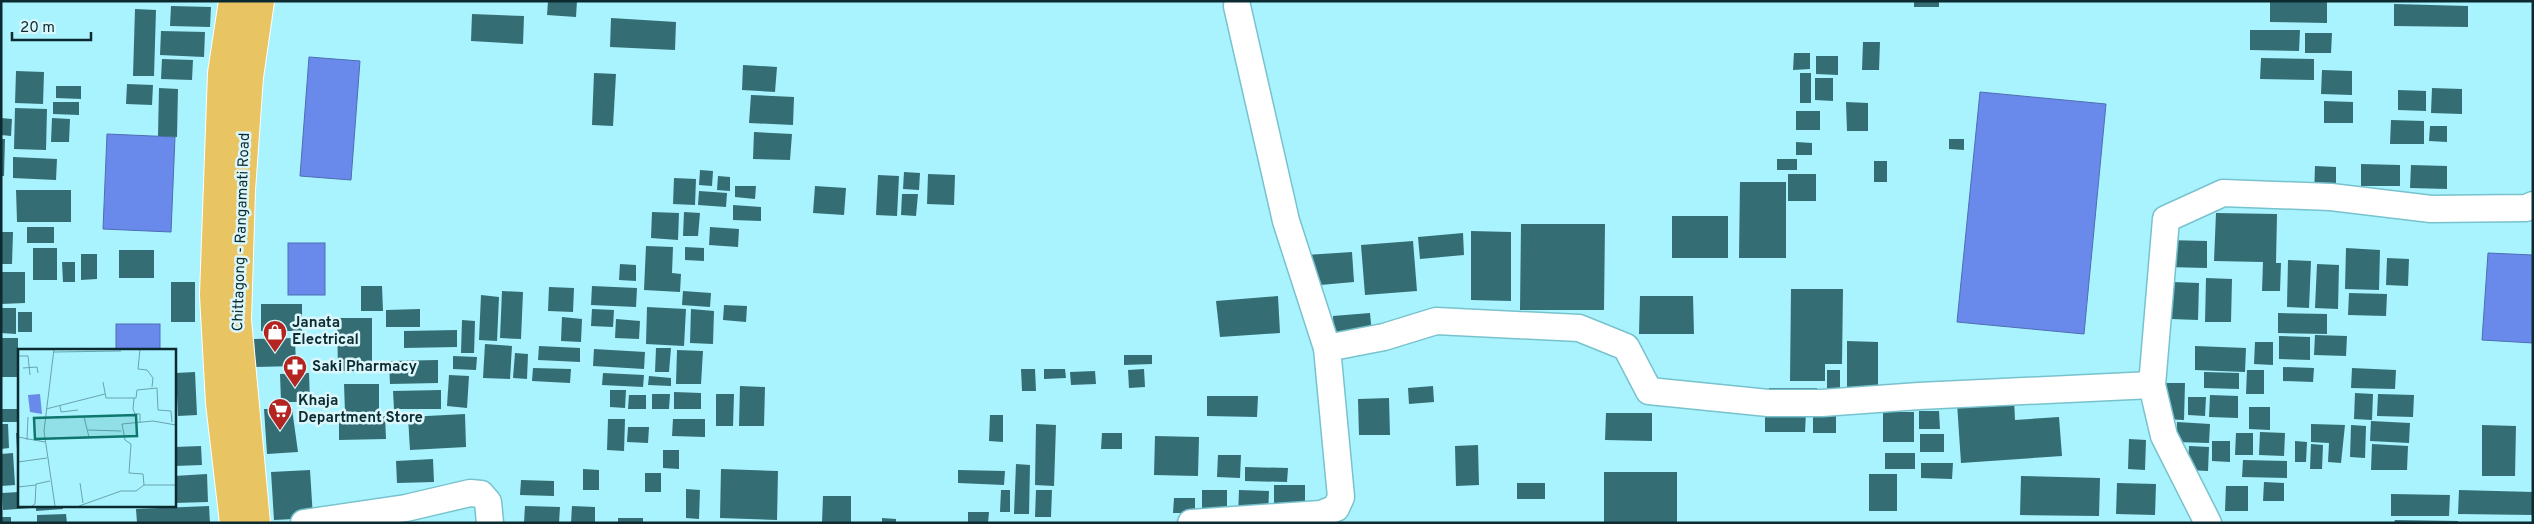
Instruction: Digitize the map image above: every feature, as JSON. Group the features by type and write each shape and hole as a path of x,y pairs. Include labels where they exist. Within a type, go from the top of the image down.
{"highway":[{"name":"Chittagong - Rangamati Road","path":"233,1 222,73 214,295 220,403 234,523"},
{"name":"Chittagong - Rangamati Road","path":"256,523 236,320 241,190 248,86 260,1"}],"street":[{"path":"1191,523 1321,514 1336,508 1341,497 1327,348 1286,221 1237,6"},
{"path":"2208,523 2164,436 2152,385 2166,219 2223,193 2332,197 2431,209 2526,208 2533,206"},
{"path":"1327,348 1384,336 1436,321 1579,328 1626,347 1649,391 1768,403 1822,403 1919,396 2152,385"},
{"path":"304,523 406,508 470,493 481,494 488,502 490,523"}],"water":[{"path":"309,57 360,61 351,180 300,176"},
{"path":"1980,92 2106,104 2084,334 1957,322"},
{"path":"107,134 175,137 171,232 103,229"},
{"path":"288,243 325,243 325,295 288,295"},
{"path":"2488,253 2533,255 2533,343 2482,340"},
{"path":"116,324 160,324 160,349 116,349"}],"building":[{"path":"548,1 577,1 576,17 547,15"},
{"path":"1914,1 1939,1 1939,7 1914,7"},
{"path":"2270,1 2327,1 2327,23 2270,22"},
{"path":"2394,4 2468,6 2468,27 2394,26"},
{"path":"171,6 211,7 210,27 170,26"},
{"path":"135,9 156,10 154,76 133,76"},
{"path":"472,14 524,16 523,44 471,41"},
{"path":"611,18 676,22 675,50 610,47"},
{"path":"2250,30 2300,30 2299,51 2250,50"},
{"path":"161,31 205,32 204,57 160,55"},
{"path":"2305,33 2332,33 2331,53 2305,53"},
{"path":"1863,42 1880,42 1879,70 1862,70"},
{"path":"1794,53 1810,53 1810,69 1793,70"},
{"path":"1816,56 1838,56 1838,75 1816,74"},
{"path":"2261,58 2314,59 2314,80 2260,79"},
{"path":"162,59 193,60 192,80 161,79"},
{"path":"743,65 777,67 775,92 742,90"},
{"path":"2322,70 2352,71 2352,95 2321,94"},
{"path":"16,71 44,72 43,104 15,103"},
{"path":"594,73 616,74 613,126 592,125"},
{"path":"1800,73 1811,73 1811,103 1800,103"},
{"path":"1815,78 1833,78 1833,101 1815,100"},
{"path":"127,84 153,85 152,105 126,104"},
{"path":"56,86 81,86 81,99 56,98"},
{"path":"159,88 178,89 177,137 158,136"},
{"path":"2432,88 2462,89 2462,114 2431,113"},
{"path":"2398,90 2426,91 2426,111 2398,110"},
{"path":"751,95 794,97 793,125 749,123"},
{"path":"2324,101 2353,102 2353,123 2324,123"},
{"path":"53,102 79,102 79,115 53,114"},
{"path":"1846,102 1868,103 1868,131 1847,131"},
{"path":"15,108 47,109 46,150 14,149"},
{"path":"1796,111 1820,111 1820,130 1796,130"},
{"path":"1,118 12,119 11,136 1,135"},
{"path":"52,118 70,119 69,142 51,142"},
{"path":"2391,120 2424,121 2424,144 2390,144"},
{"path":"2430,126 2447,126 2447,142 2429,141"},
{"path":"754,132 792,134 790,160 753,159"},
{"path":"1,139 5,139 4,176 1,176"},
{"path":"1949,139 1964,139 1964,150 1949,149"},
{"path":"1796,142 1812,143 1812,155 1796,155"},
{"path":"13,157 57,159 56,180 13,178"},
{"path":"1777,159 1797,159 1797,170 1777,170"},
{"path":"1874,161 1887,161 1887,182 1874,182"},
{"path":"2361,164 2400,165 2400,186 2361,186"},
{"path":"2411,165 2447,166 2447,189 2410,188"},
{"path":"2315,166 2336,167 2336,196 2314,196"},
{"path":"700,170 713,171 712,186 699,185"},
{"path":"904,172 920,173 919,190 903,189"},
{"path":"928,174 955,175 954,205 927,204"},
{"path":"1788,174 1816,174 1816,201 1788,201"},
{"path":"878,175 899,176 897,216 876,215"},
{"path":"718,176 730,177 730,191 717,190"},
{"path":"674,178 696,179 695,205 673,204"},
{"path":"1740,182 1786,182 1786,258 1739,258"},
{"path":"735,186 756,186 755,199 735,197"},
{"path":"815,186 846,188 844,215 813,213"},
{"path":"16,190 71,190 71,222 17,222"},
{"path":"699,191 727,193 726,207 698,205"},
{"path":"902,194 918,194 916,216 901,215"},
{"path":"733,205 761,207 761,221 733,220"},
{"path":"652,212 679,213 678,240 651,238"},
{"path":"684,212 700,213 698,236 683,236"},
{"path":"2216,213 2277,214 2276,263 2281,263 2280,291 2262,291 2263,262 2214,261"},
{"path":"1672,216 1728,216 1728,258 1672,258"},
{"path":"1521,224 1605,224 1604,310 1520,310"},
{"path":"27,227 54,227 54,243 27,243"},
{"path":"710,227 739,229 738,247 709,245"},
{"path":"1471,231 1511,232 1511,301 1471,300"},
{"path":"1,232 13,232 12,264 1,264"},
{"path":"1463,233 1464,255 1420,259 1418,237"},
{"path":"2167,240 2207,241 2207,268 2166,267"},
{"path":"1413,241 1417,291 1365,295 1361,245"},
{"path":"646,246 673,247 672,273 681,274 680,292 644,290"},
{"path":"685,247 704,248 704,261 685,260"},
{"path":"33,248 57,248 57,280 33,280"},
{"path":"2346,248 2380,250 2379,290 2345,289"},
{"path":"119,250 154,250 154,278 119,278"},
{"path":"1352,252 1354,282 1309,286 1306,255"},
{"path":"81,254 97,254 97,279 81,280"},
{"path":"2387,258 2409,259 2408,286 2386,285"},
{"path":"2288,260 2311,261 2309,308 2287,307"},
{"path":"62,262 75,262 75,282 63,282"},
{"path":"620,264 636,265 636,281 619,280"},
{"path":"2317,264 2339,265 2338,309 2315,308"},
{"path":"1,272 25,272 25,303 1,304"},
{"path":"2206,278 2232,279 2231,322 2205,322"},
{"path":"171,282 195,282 195,322 171,322"},
{"path":"2173,282 2199,283 2198,320 2171,319"},
{"path":"361,286 382,286 383,311 361,311"},
{"path":"592,286 637,288 636,307 591,305"},
{"path":"549,287 574,288 573,312 548,311"},
{"path":"1791,289 1843,289 1842,364 1825,364 1825,381 1790,381"},
{"path":"502,291 523,292 521,339 500,338"},
{"path":"683,291 711,293 710,307 682,305"},
{"path":"2349,293 2387,294 2386,316 2348,315"},
{"path":"481,295 499,297 497,341 479,340"},
{"path":"1278,296 1280,333 1220,337 1216,301"},
{"path":"1640,296 1693,296 1694,334 1639,334"},
{"path":"261,304 302,304 302,331 261,331"},
{"path":"724,305 747,306 746,322 723,320"},
{"path":"647,307 686,309 684,346 646,344"},
{"path":"1,308 16,308 16,334 1,333"},
{"path":"420,309 420,327 386,327 386,310"},
{"path":"592,309 614,310 613,327 591,326"},
{"path":"691,309 714,311 713,344 690,343"},
{"path":"18,312 32,312 32,332 18,332"},
{"path":"1370,313 1372,335 1334,338 1333,316"},
{"path":"2278,313 2327,314 2327,334 2278,333"},
{"path":"562,317 582,319 581,342 561,341"},
{"path":"337,318 372,318 372,371 338,371"},
{"path":"616,319 640,321 639,339 615,338"},
{"path":"462,320 475,321 474,353 461,353"},
{"path":"457,330 457,347 404,348 404,331"},
{"path":"2315,335 2347,336 2346,356 2314,355"},
{"path":"2279,336 2310,337 2310,360 2279,359"},
{"path":"1,338 18,338 18,377 1,377"},
{"name":"Janata Electrical","path":"295,338 296,366 255,367 254,339"},
{"path":"1847,341 1878,342 1878,388 1847,388"},
{"path":"2255,342 2273,342 2273,365 2254,364"},
{"path":"485,344 512,346 510,379 483,378"},
{"path":"539,346 580,348 580,362 538,360"},
{"path":"2195,346 2246,348 2245,372 2195,370"},
{"path":"656,348 671,348 669,372 655,372"},
{"path":"594,349 645,352 644,369 593,366"},
{"path":"677,350 703,351 701,384 676,384"},
{"path":"515,353 528,354 527,379 513,378"},
{"path":"1124,355 1152,355 1152,364 1124,365"},
{"path":"453,356 477,357 476,370 453,369"},
{"path":"438,360 438,383 390,384 389,361"},
{"path":"2283,367 2314,368 2313,382 2283,381"},
{"path":"533,368 571,369 570,383 532,381"},
{"path":"2352,368 2396,370 2395,389 2351,388"},
{"path":"1021,369 1035,369 1036,391 1022,391"},
{"path":"1044,369 1065,369 1066,378 1044,379"},
{"path":"1144,369 1145,387 1129,388 1128,370"},
{"path":"1827,370 1840,370 1840,398 1827,398"},
{"path":"2247,370 2264,370 2264,394 2246,394"},
{"path":"1095,371 1096,384 1071,385 1070,372"},
{"path":"195,372 197,415 178,416 176,373"},
{"path":"2204,372 2239,373 2239,389 2204,388"},
{"name":"Saki Pharmacy","path":"309,373 310,402 281,402 280,374"},
{"path":"603,373 644,375 643,387 602,385"},
{"path":"449,375 469,376 467,408 447,406"},
{"path":"649,376 671,378 671,386 648,385"},
{"path":"2165,383 2185,383 2184,420 2164,419"},
{"path":"344,384 379,384 379,412 345,412"},
{"path":"740,386 765,387 764,426 739,426"},
{"path":"1433,386 1434,402 1409,404 1408,388"},
{"path":"1769,388 1817,388 1817,399 1769,400"},
{"path":"441,390 441,409 394,409 393,391"},
{"path":"610,390 626,390 625,408 610,407"},
{"path":"674,392 701,393 701,409 674,409"},
{"path":"2355,393 2373,394 2372,420 2354,419"},
{"path":"652,394 670,394 669,409 652,409"},
{"path":"716,394 734,394 733,426 716,426"},
{"path":"2378,394 2414,395 2413,417 2377,416"},
{"path":"629,395 646,395 646,409 628,409"},
{"path":"2210,395 2238,396 2238,418 2209,417"},
{"path":"1207,396 1258,396 1257,417 1207,416"},
{"path":"2188,397 2206,397 2205,416 2188,415"},
{"path":"1389,398 1390,435 1359,435 1358,399"},
{"path":"2014,399 2015,420 2059,417 2062,456 1961,463 1957,403"},
{"path":"2249,407 2270,407 2270,430 2249,429"},
{"path":"1,409 18,409 18,422 1,422"},
{"name":"Khaja Department Store","path":"264,409 292,409 298,452 267,454"},
{"path":"1919,411 1939,411 1940,429 1919,429"},
{"path":"1765,412 1806,412 1805,432 1765,432"},
{"path":"1883,412 1914,412 1914,442 1883,442"},
{"path":"1606,413 1652,413 1652,441 1605,440"},
{"path":"1813,413 1836,413 1836,433 1813,433"},
{"path":"465,414 466,447 410,450 408,417"},
{"path":"990,415 1003,415 1003,442 989,441"},
{"path":"385,416 386,439 339,440 339,417"},
{"path":"608,419 625,419 624,451 607,450"},
{"path":"673,419 705,419 705,437 672,436"},
{"path":"2371,421 2410,423 2409,443 2370,441"},
{"path":"2177,422 2210,424 2209,443 2176,442"},
{"path":"1,424 8,424 9,448 1,449"},
{"path":"1036,424 1056,425 1054,486 1035,485"},
{"path":"2311,424 2345,425 2341,463 2328,462 2329,443 2311,442"},
{"path":"2351,425 2366,426 2365,458 2350,457"},
{"path":"2482,425 2516,426 2515,476 2482,476"},
{"path":"628,427 649,427 648,443 627,442"},
{"path":"2260,432 2285,433 2284,456 2259,455"},
{"path":"16,433 18,433 18,450"},
{"path":"1102,433 1122,433 1122,449 1101,449"},
{"path":"2236,433 2253,433 2253,455 2235,455"},
{"path":"1920,434 1944,434 1944,452 1920,452"},
{"path":"1155,436 1199,437 1198,476 1154,475"},
{"path":"2129,439 2146,440 2145,470 2128,469"},
{"path":"2212,441 2230,441 2230,462 2212,461"},
{"path":"2295,441 2307,442 2306,462 2295,462"},
{"path":"2311,444 2323,445 2322,469 2310,469"},
{"path":"2372,444 2408,446 2407,470 2371,470"},
{"path":"1478,445 1479,485 1456,486 1455,446"},
{"path":"201,446 202,465 175,466 175,447"},
{"path":"2189,446 2209,447 2208,471 2188,470"},
{"path":"663,450 679,450 679,469 663,468"},
{"path":"13,453 15,485 1,486 1,454"},
{"path":"1885,453 1915,453 1915,469 1885,469"},
{"path":"1218,455 1241,455 1240,478 1217,477"},
{"path":"433,459 434,482 397,483 396,461"},
{"path":"2243,460 2287,461 2287,478 2242,477"},
{"path":"1921,463 1953,463 1952,479 1921,478"},
{"path":"1016,464 1030,465 1029,514 1014,514"},
{"path":"1245,467 1288,468 1287,482 1245,481"},
{"path":"583,469 599,470 599,490 583,490"},
{"path":"721,469 778,471 777,520 720,518"},
{"path":"310,470 313,518 274,520 271,472"},
{"path":"958,470 1005,471 1004,485 958,483"},
{"path":"1604,472 1677,472 1677,523 1604,523"},
{"path":"645,473 661,473 661,492 645,492"},
{"path":"207,474 208,502 175,503 175,476"},
{"path":"1869,474 1897,474 1897,511 1869,511"},
{"path":"2021,476 2100,478 2099,516 2020,515"},
{"path":"521,480 554,481 554,496 520,495"},
{"path":"2264,482 2284,483 2284,501 2263,501"},
{"path":"1517,483 1545,483 1545,499 1517,499"},
{"path":"2117,483 2156,484 2155,515 2116,514"},
{"path":"1274,485 1305,485 1305,506 1274,505"},
{"path":"2226,486 2248,486 2248,511 2225,511"},
{"path":"686,489 700,490 699,519 686,518"},
{"path":"1001,490 1010,490 1010,512 1000,512"},
{"path":"1036,490 1052,490 1051,517 1035,517"},
{"path":"1202,490 1227,490 1227,518 1202,517"},
{"path":"1239,490 1269,491 1268,516 1238,516"},
{"path":"2459,490 2533,492 2533,515 2458,514"},
{"path":"18,492 18,506 31,506 32,508 3,510 2,493"},
{"path":"2391,494 2450,495 2449,516 2391,516"},
{"path":"823,496 851,496 851,523 822,523"},
{"path":"1174,498 1195,498 1195,513 1173,513"},
{"path":"36,506 63,506 63,509 36,511"},
{"path":"209,506 210,523 137,523 136,509"},
{"path":"525,506 560,507 559,523 524,523"},
{"path":"572,506 595,507 595,523 571,523"},
{"path":"968,512 989,512 988,523 968,523"},
{"path":"66,514 67,523 37,523 37,515"},
{"path":"1,517 11,517 11,523 1,523"},
{"path":"618,518 643,518 643,523 618,523"},
{"path":"882,518 896,519 896,523 882,523"},
{"path":"2395,520 2458,521 2458,523 2394,523"}],"place":[{"name":"Janata Electrical","path":"275,353"},
{"name":"Saki Pharmacy","path":"295,388"},
{"name":"Khaja Department Store","path":"280,431"}]}
